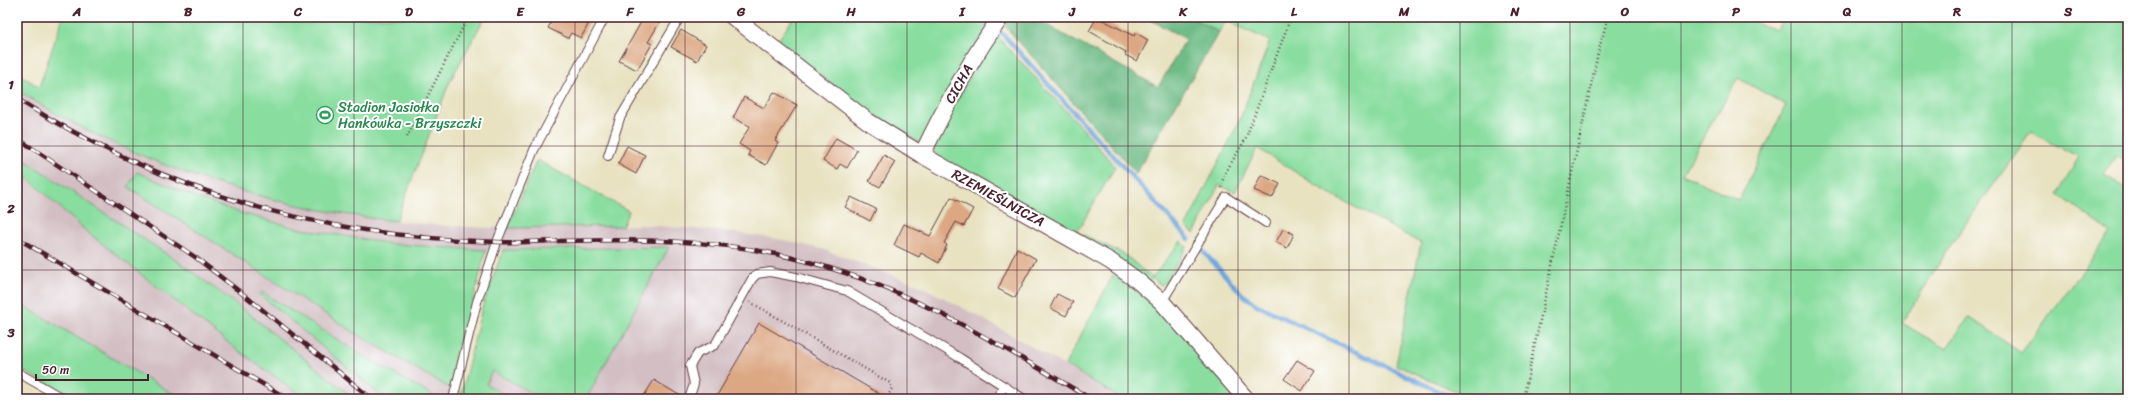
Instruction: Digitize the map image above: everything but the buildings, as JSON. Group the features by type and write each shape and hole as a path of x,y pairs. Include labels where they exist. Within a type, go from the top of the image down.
{"street":[{"name":"RZEMIEŚLNICZA","path":"733,17 869,122 922,155 1110,261 1138,281 1162,302 1246,399"},
{"name":"CICHA","path":"922,155 939,120 980,47 1001,17"}],"lane":[{"path":"453,399 477,302 497,242 534,150 605,17"},
{"path":"608,156 620,118 680,17"},
{"path":"1162,302 1226,197 1266,223"},
{"path":"689,399 694,384 690,366 695,356 716,345 752,279 757,274 763,272 796,277 847,291 1024,399"},
{"path":"17,372 64,399"},
{"path":"996,399 1004,386"}],"path":[{"path":"407,137 468,17"},
{"path":"1222,204 1221,183 1224,175 1245,140 1291,17"},
{"path":"1523,399 1598,53 1608,17"},
{"path":"742,297 890,383 892,388 887,398"}],"shaded area":[{"path":"17,90 93,134 147,159 246,191 368,218 437,225 488,228 644,225 722,231 778,239 822,249 921,286 978,316 1122,399 586,399 669,247 486,250 392,244 296,228 241,213 195,197 137,172 129,187 355,333 467,399 439,399 368,359 262,292 260,295 385,399 355,399 239,306 180,263 17,155"},
{"path":"17,169 36,188 150,282 235,348 308,399 182,399 17,302"},
{"path":"491,371 542,399 512,399 486,384"}],"green space":[{"name":"Stadion Jasiołka Hankówka - Brzyszczki","path":"63,17 485,17 450,81 396,221 296,205 198,177 105,139 60,116 17,90 17,73 39,87"},
{"path":"794,17 994,17 920,143 873,115 777,42"},
{"path":"1008,17 1032,17 1158,87 1186,39 1145,17 1189,17 1219,32 1136,173 1003,24"},
{"path":"1189,17 1747,17 1760,25 1777,30 1784,17 2128,17 2128,161 2116,156 2104,175 2128,189 2128,399 1474,399 1396,365 1421,243 1329,193 1257,148 1235,192 1219,185 1194,234 1186,226 1238,124 1270,41 1226,21 1219,32","holes":["1738,78 1786,105 1739,200 1682,174","2031,132 2079,157 2058,194 2111,233 2021,353 1969,317 1946,349 1902,323 1952,243"]},
{"path":"994,33 1083,129 1115,167 1077,232 1124,254 1152,278 1149,283 936,156 932,146"},
{"path":"17,155 180,263 239,306 355,399 308,399 293,390 235,348 86,231 17,169"},
{"path":"537,160 629,211 622,226 507,228"},
{"path":"137,172 195,197 241,213 296,228 392,244 486,250 451,389 355,333 128,187"},
{"path":"1181,241 1187,247 1165,283 1161,285 1152,278"},
{"path":"669,247 586,399 542,399 492,371 486,384 512,399 467,399 461,395 482,308 503,250"},
{"path":"1113,275 1132,287 1165,316 1181,332 1238,399 1122,399 1065,365"},
{"path":"262,292 368,359 439,399 385,399 260,295"},
{"path":"17,302 182,399 72,399 17,367"}],"waterway":[{"path":"999,30 1189,239"},
{"path":"1201,249 1242,294 1257,305 1455,399"}],"railway":[{"path":"17,99 74,132 132,161 189,185 247,204 307,219 368,231 432,238 506,242 648,240 707,244 765,252 834,269 873,283 947,317 983,336 1091,399"},
{"path":"17,138 195,257 372,399"},
{"path":"17,238 288,399"}],"place":[{"name":"Stadion Jasiołka Hankówka - Brzyszczki","path":"325,115"}]}
